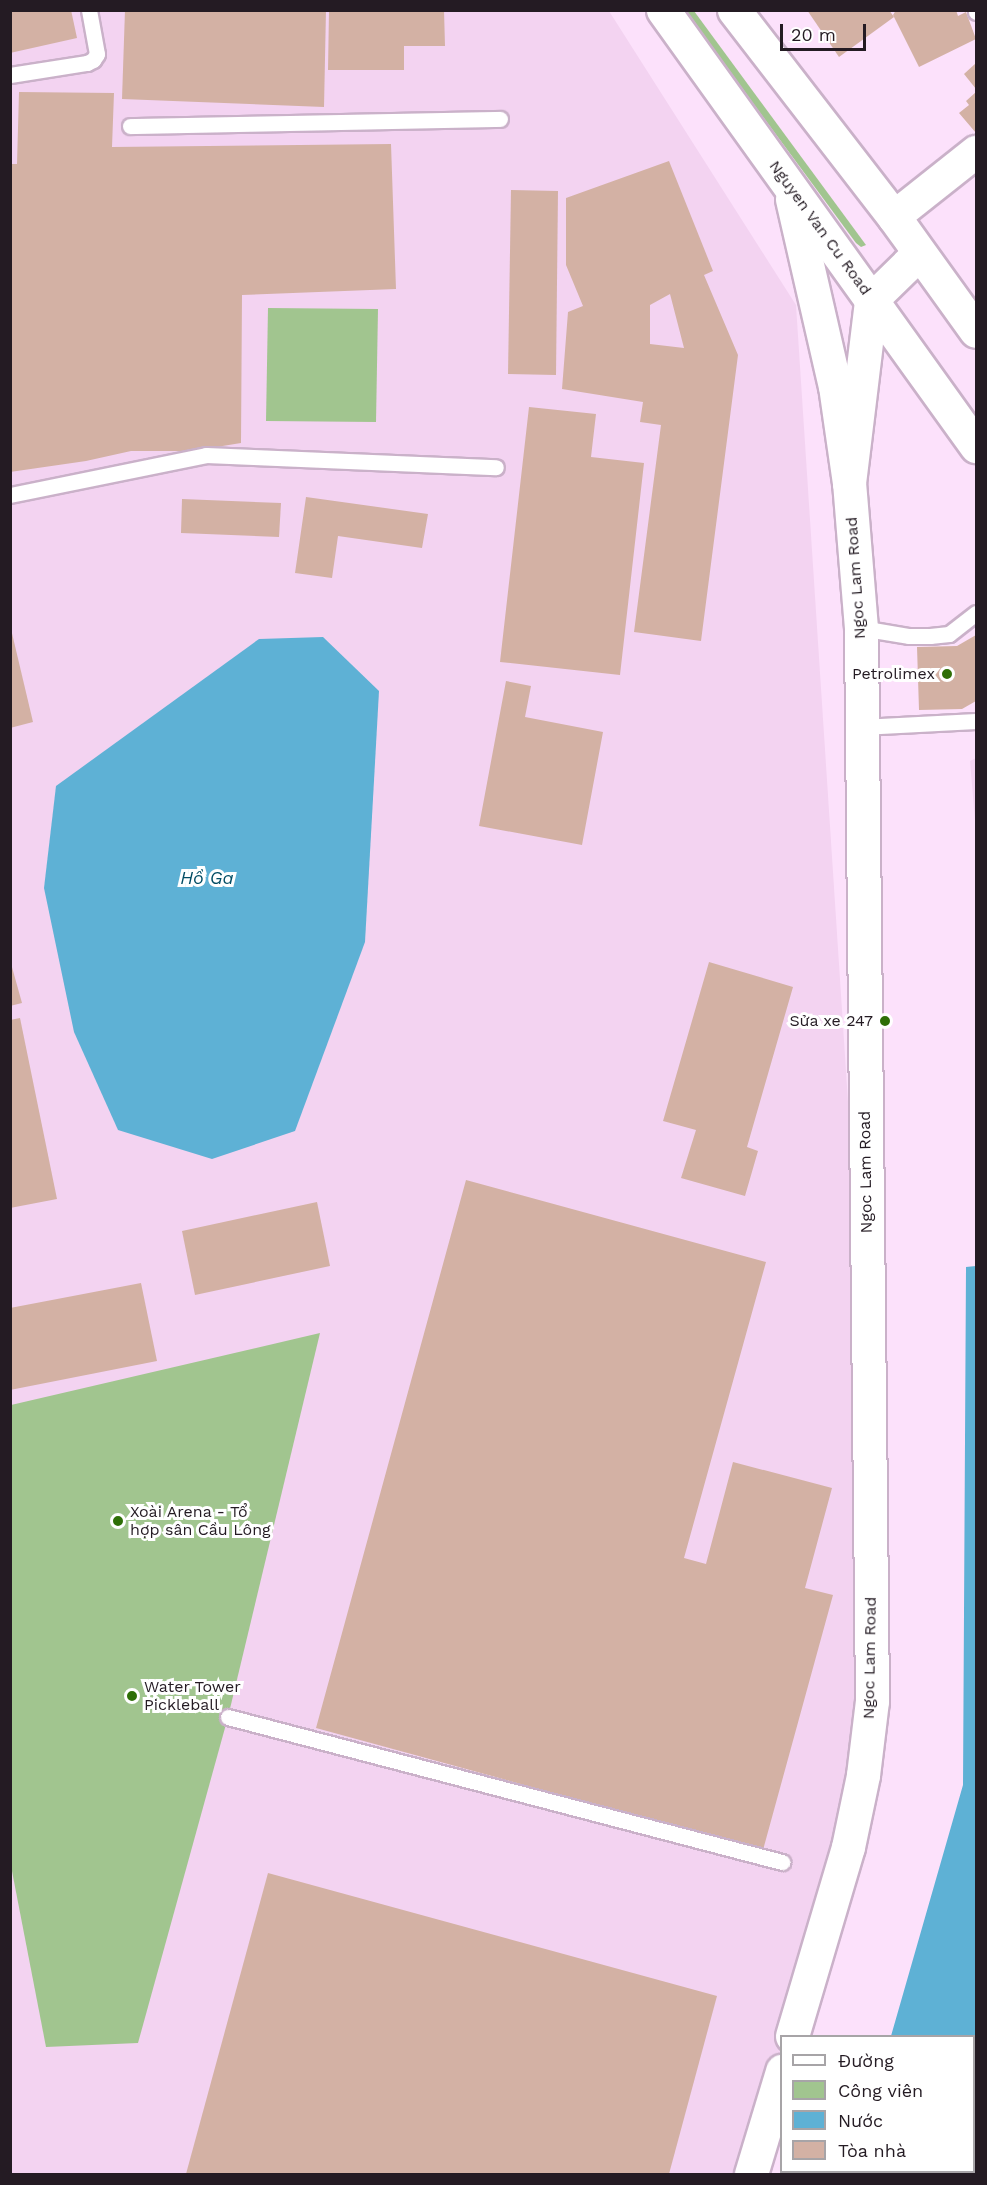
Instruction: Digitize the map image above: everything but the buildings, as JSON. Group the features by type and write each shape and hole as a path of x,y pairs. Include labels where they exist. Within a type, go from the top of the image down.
{"main road":[{"name":"Nguyen Van Cu Road","path":"663,10 976,446"},
{"path":"734,10 894,217 976,331"},
{"path":"789,186 828,351 849,483"},
{"path":"871,300 920,253"},
{"name":"Ngoc Lam Road","path":"793,2035 848,1847 863,1775 872,1701 861,628 849,483 871,300"},
{"path":"751,2175 780,2078"}],"street":[{"path":"894,217 976,152"}],"lane":[{"path":"10,75 87,63 93,60 97,54 89,10"},
{"path":"130,126 500,119"},
{"path":"10,495 206,455 496,467"},
{"path":"861,628 909,636 949,634 961,627 976,613"},
{"path":"861,727 976,721"},
{"path":"228,1717 782,1862"}],"shaded area":[{"path":"11,11 609,11 796,305 888,1715 790,2035 780,2035 780,2068 748,2174 11,2174"},
{"path":"976,758 976,832 970,761"}],"green space":[{"path":"685,11 694,11 866,245 861,247 856,243"},
{"path":"268,308 378,309 376,422 266,421"},
{"path":"320,1333 228,1717 138,2043 46,2047 11,1866 11,1405"}],"water":[{"name":"Hồ Ga","path":"323,637 379,691 365,942 295,1131 212,1159 118,1130 74,1032 44,888 56,786 259,639"},
{"path":"976,1266 976,2174 853,2174 975,2173 975,2035 891,2035 963,1785 966,1267"}],"place":[{"name":"Petrolimex","path":"947,674"},
{"name":"Sửa xe 247","path":"885,1021"},
{"name":"Xoài Arena - Tổ hợp sân Cầu Lông","path":"118,1521"},
{"name":"Water Tower Pickleball","path":"132,1696"}]}
